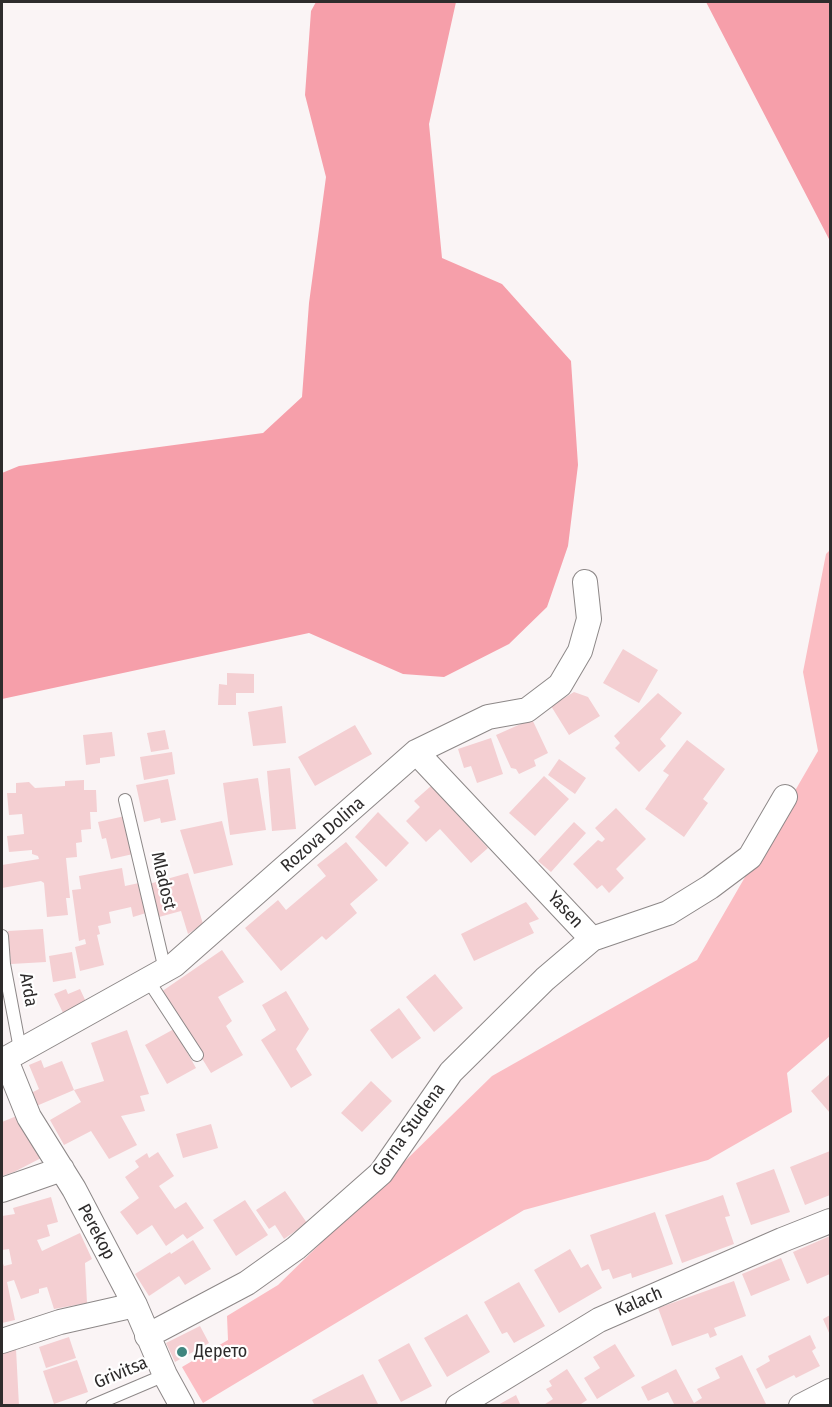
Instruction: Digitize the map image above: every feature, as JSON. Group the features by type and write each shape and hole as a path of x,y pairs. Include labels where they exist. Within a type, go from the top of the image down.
{"street":[{"name":"Rozova Dolina","path":"9,1057 157,975 183,958 416,752 488,717 527,710 560,685 580,651 589,619 585,582"},
{"name":"Yasen","path":"416,752 592,939 668,913 710,887 750,857 785,797"},
{"name":"Gorna Studena","path":"147,1336 247,1283 297,1248 381,1173 451,1072 545,979 592,939"},
{"name":"Perekop","path":"9,1057 29,1117 62,1169 135,1305 147,1336 182,1406"},
{"path":"2,1190 62,1169"},
{"name":"Kalach","path":"458,1406 598,1320 831,1221"},
{"path":"2,1341 60,1322 135,1305"},
{"path":"801,1406 831,1391"}],"lane":[{"name":"Mladost","path":"125,800 157,975 197,1056"},
{"name":"Arda","path":"2,936 9,1057"},
{"name":"Grivitsa","path":"92,1406 165,1374"}],"shaded area":[{"path":"316,2 456,2 429,124 442,258 502,284 571,361 578,465 568,546 547,607 509,644 444,677 403,674 309,633 2,699 2,473 19,466 263,433 302,397 309,303 326,177 305,95 311,11"},
{"path":"706,2 830,2 830,241"},
{"path":"830,550 830,1036 787,1073 792,1112 708,1160 524,1210 203,1403 182,1367 228,1340 227,1316 278,1285 492,1076 697,960 818,751 803,672 826,554"}],"building":[{"path":"623,649 658,670 639,703 603,683"},
{"path":"227,673 254,674 254,693 236,693 236,705 218,705 219,684 227,685"},
{"path":"574,692 588,697 600,716 569,735 551,706"},
{"path":"658,693 682,713 660,739 666,746 639,772 615,748 620,743 614,736"},
{"path":"282,706 286,743 253,746 248,712"},
{"path":"532,719 548,753 534,760 536,766 519,774 516,769 511,768 496,735"},
{"path":"355,725 372,754 315,786 298,757"},
{"path":"165,730 169,749 151,752 147,733"},
{"path":"112,732 115,756 100,758 100,763 86,765 83,735"},
{"path":"491,738 503,774 477,783 471,766 464,768 458,749"},
{"path":"687,740 725,769 703,799 708,803 684,837 645,809 669,775 663,771"},
{"path":"172,752 175,774 144,780 140,757"},
{"path":"559,759 586,778 575,794 548,775"},
{"path":"290,768 296,829 272,831 267,771"},
{"path":"544,776 569,799 535,836 509,813"},
{"path":"258,778 266,830 230,835 223,783"},
{"path":"168,779 176,820 161,823 160,818 144,822 136,785"},
{"path":"84,780 84,790 96,790 97,812 90,812 91,829 81,830 82,842 76,843 77,857 66,858 70,898 66,898 68,915 47,917 44,883 41,881 2,888 2,865 39,859 38,856 32,854 32,850 9,852 7,836 24,834 22,814 9,815 7,793 16,793 16,783 29,782 35,788 65,786 65,781"},
{"path":"431,786 488,848 471,863 440,829 426,842 406,821 420,807 414,801"},
{"path":"616,808 646,839 616,869 624,878 609,893 602,885 597,889 573,864 598,840 602,842 605,839 595,828"},
{"path":"378,812 409,843 386,867 355,837"},
{"path":"125,816 133,854 111,859 106,838 102,839 98,822"},
{"path":"222,821 233,865 194,874 180,830"},
{"path":"574,822 586,833 551,872 538,861"},
{"path":"346,842 378,880 350,904 357,913 326,940 322,936 281,971 245,928 278,900 286,910 326,876 317,865"},
{"path":"122,868 125,886 139,883 146,913 133,917 131,907 109,912 111,923 98,926 100,934 97,935 104,965 80,971 75,947 86,944 85,939 79,941 72,890 81,889 79,876"},
{"path":"188,873 203,924 188,934 181,911 159,917 149,884"},
{"path":"526,902 539,919 529,923 534,933 474,961 461,934"},
{"path":"43,929 46,962 11,964 8,931"},
{"path":"222,950 244,982 218,997 232,1021 226,1026 243,1055 211,1073 161,992"},
{"path":"72,952 76,978 53,982 49,956"},
{"path":"435,974 463,1008 434,1032 406,997"},
{"path":"66,989 68,994 80,989 87,1004 64,1015 54,994"},
{"path":"286,991 309,1029 296,1049 312,1075 291,1088 261,1040 276,1030 262,1005"},
{"path":"399,1008 421,1038 392,1059 370,1030"},
{"path":"174,1029 196,1068 167,1084 145,1045"},
{"path":"127,1030 149,1094 140,1096 145,1111 121,1116 137,1145 109,1159 91,1131 64,1145 50,1120 81,1102 74,1090 104,1081 91,1043"},
{"path":"41,1060 44,1068 62,1061 74,1090 34,1107 29,1094 39,1089 29,1065"},
{"path":"830,1074 830,1113 811,1091"},
{"path":"371,1081 392,1101 362,1132 341,1113"},
{"path":"19,1115 45,1156 2,1176 2,1122"},
{"path":"211,1124 218,1148 183,1158 176,1134"},
{"path":"830,1151 830,1195 805,1205 790,1167"},
{"path":"158,1152 174,1176 159,1186 175,1209 186,1202 204,1228 187,1239 183,1234 166,1246 152,1225 137,1235 120,1212 139,1198 125,1177 139,1167 135,1161 147,1153 149,1158"},
{"path":"774,1169 790,1212 751,1225 736,1183"},
{"path":"285,1191 307,1223 284,1239 275,1225 269,1229 256,1210"},
{"path":"723,1195 730,1216 725,1217 734,1244 682,1263 665,1215"},
{"path":"51,1197 58,1222 47,1225 50,1236 37,1240 42,1251 80,1233 92,1259 85,1263 87,1303 54,1309 47,1287 39,1289 39,1293 21,1299 14,1280 7,1282 15,1320 2,1323 2,1261 4,1266 12,1264 9,1249 2,1250 2,1216 15,1214 13,1208"},
{"path":"245,1200 268,1235 236,1256 213,1220"},
{"path":"655,1212 673,1264 632,1278 631,1273 613,1279 609,1269 602,1271 590,1235"},
{"path":"830,1236 830,1274 807,1284 793,1252"},
{"path":"193,1240 211,1269 185,1285 179,1276 149,1296 135,1274"},
{"path":"570,1249 581,1268 588,1264 602,1288 559,1313 534,1270"},
{"path":"781,1258 790,1280 751,1296 742,1274"},
{"path":"734,1281 746,1316 714,1328 717,1335 710,1338 708,1333 672,1346 658,1308"},
{"path":"519,1282 545,1326 514,1343 507,1332 502,1334 484,1302"},
{"path":"467,1314 490,1352 447,1377 424,1338"},
{"path":"830,1315 830,1335 823,1319"},
{"name":"Дерето","path":"200,1326 209,1343 175,1362 166,1343"},
{"path":"810,1335 816,1348 812,1351 820,1366 796,1378 794,1375 766,1389 756,1369 770,1361 768,1356"},
{"path":"69,1337 76,1358 46,1368 39,1347"},
{"path":"409,1343 432,1386 401,1402 378,1360"},
{"path":"615,1344 635,1376 597,1399 584,1378 600,1368 593,1357"},
{"path":"16,1349 19,1406 2,1406 2,1350"},
{"path":"742,1355 766,1404 762,1406 675,1406 668,1392 648,1401 641,1387 676,1369 694,1403 702,1398 697,1389 720,1378 715,1368"},
{"path":"77,1360 88,1392 54,1404 43,1371"},
{"path":"567,1369 587,1400 578,1406 542,1406 553,1399 546,1389 552,1386 549,1381"},
{"path":"363,1374 379,1406 315,1406 312,1400"},
{"path":"516,1395 521,1406 496,1406"}],"place":[{"name":"Дерето","path":"182,1352"}]}
